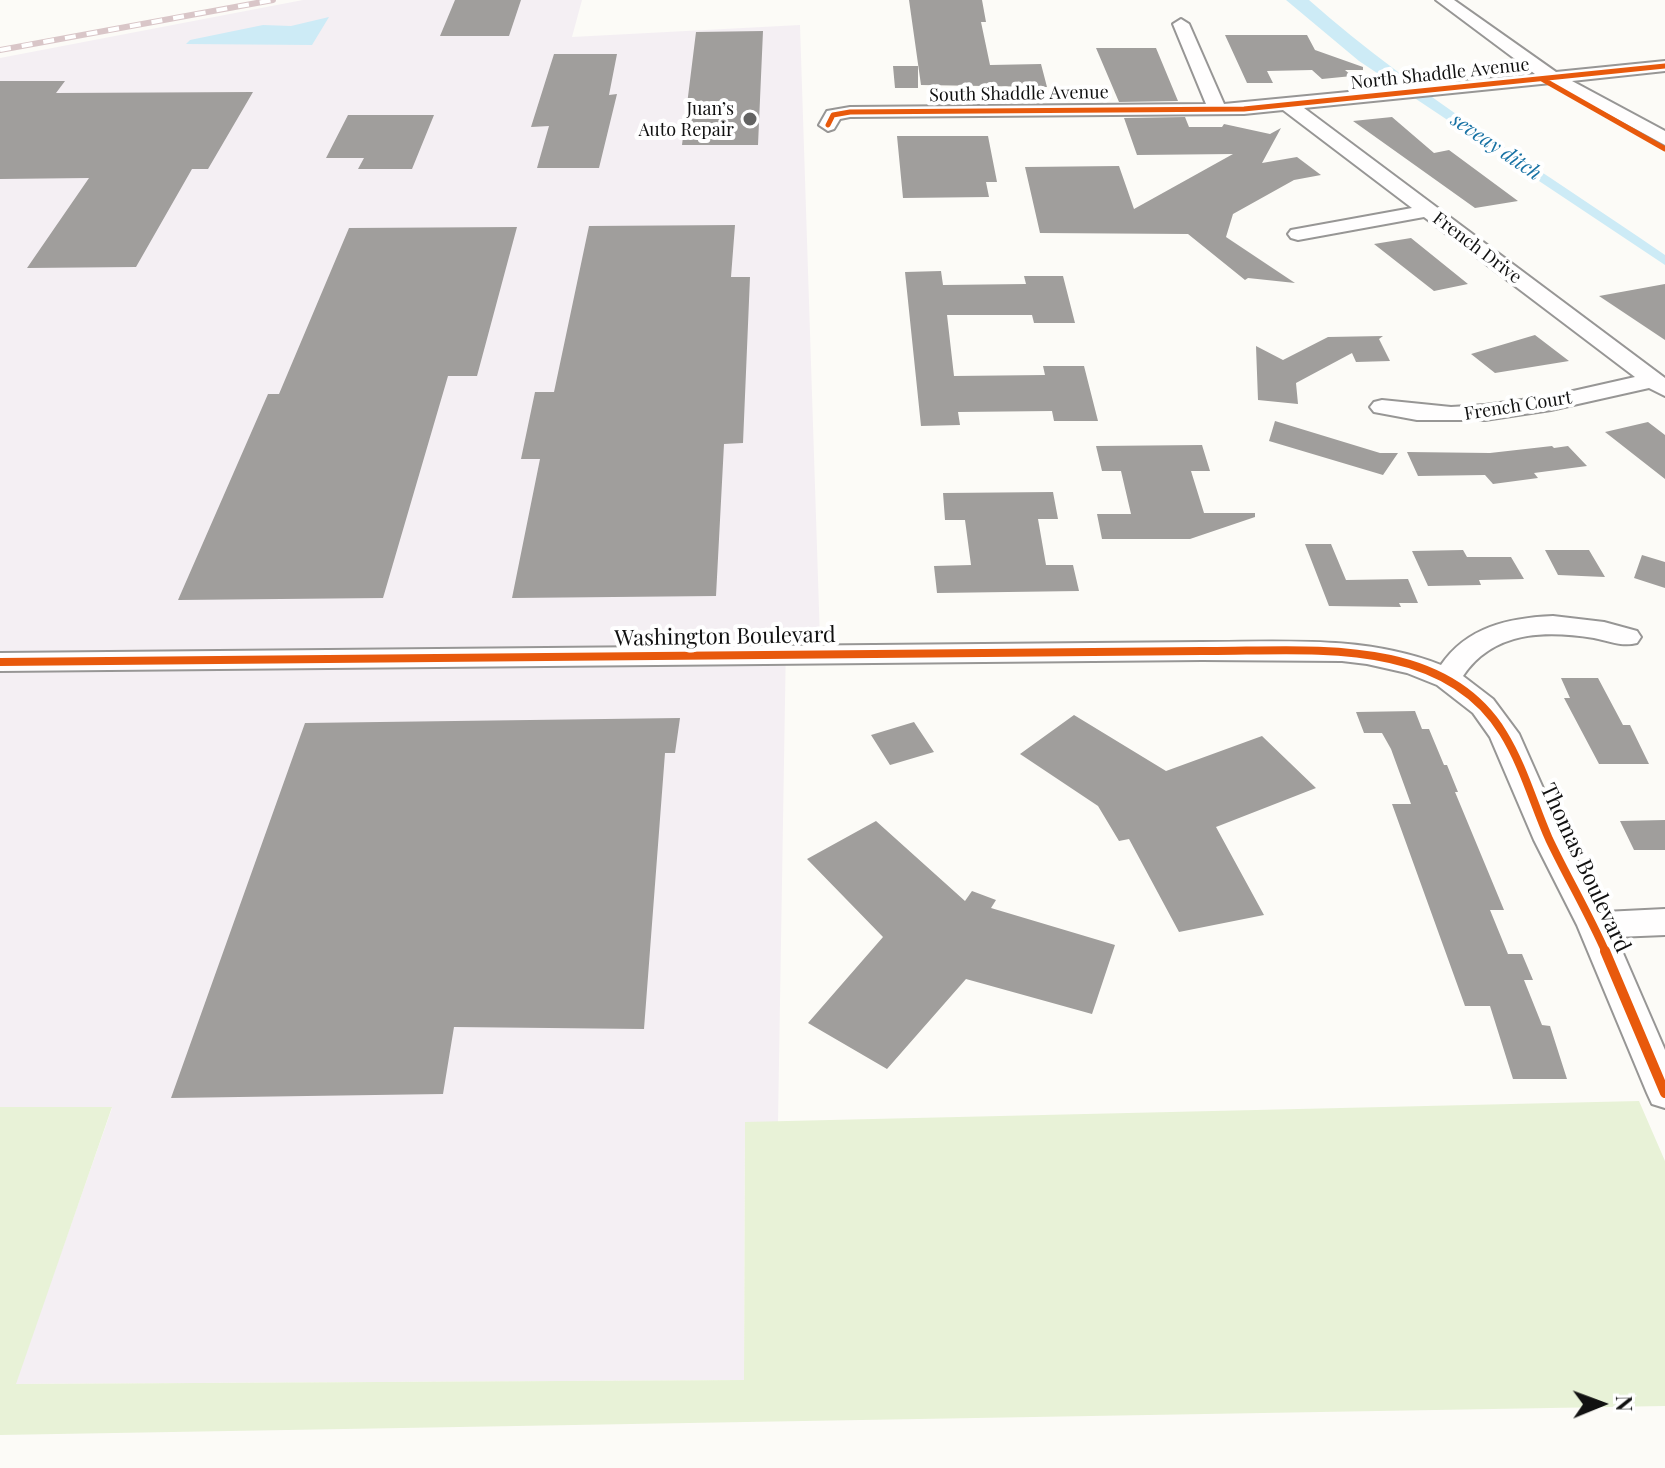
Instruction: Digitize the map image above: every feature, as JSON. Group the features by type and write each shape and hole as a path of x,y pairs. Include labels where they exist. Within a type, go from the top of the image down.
{"street":[{"path":"1444,0 1540,70 1665,139"},
{"path":"1181,24 1217,109"},
{"name":"North Shaddle Avenue","path":"1217,109 1289,106 1665,66"},
{"name":"French Drive","path":"1289,106 1659,384"},
{"name":"South Shaddle Avenue","path":"828,125 833,115 850,112 1217,109"},
{"path":"1298,234 1427,211"},
{"name":"French Court","path":"1382,407 1421,415 1489,414 1659,384"},
{"path":"1447,678 1453,665 1478,643 1505,630 1538,624 1578,624 1627,637"},
{"name":"Washington Boulevard","path":"0,662 1342,652 1414,665 1447,678"},
{"name":"Thomas Boulevard","path":"1447,678 1483,706 1504,734 1550,840 1594,925 1665,1093"},
{"path":"1594,925 1665,922"}],"shaded area":[{"path":"303,0 582,0 572,37 800,25 820,640 786,641 778,1122 745,1123 744,1380 15,1384 112,1108 0,1107 0,58"}],"green space":[{"path":"1639,1101 1665,1161 1665,1406 0,1435 0,1107 112,1107 16,1384 744,1380 745,1122"}],"water":[{"name":"seveay ditch","path":"1286,0 1309,0 1438,101 1665,255 1665,265 1359,61"},
{"path":"329,17 312,45 186,44 190,40 263,25 291,26"}],"building":[{"path":"455,0 521,0 509,36 440,36"},
{"path":"909,0 982,0 986,22 981,22 990,65 1041,64 1047,87 921,85"},
{"path":"763,31 758,145 682,145 696,32"},
{"path":"1225,35 1307,35 1315,50 1363,67 1363,70 1345,70 1352,76 1322,79 1312,70 1267,71 1273,83 1247,83"},
{"path":"1096,48 1156,48 1178,101 1119,102"},
{"path":"554,54 617,54 609,95 617,94 599,168 537,168 549,126 531,127"},
{"path":"893,66 918,66 918,88 895,88"},
{"path":"0,81 65,81 56,93 253,92 208,169 192,169 136,267 27,268 89,178 0,179"},
{"path":"348,115 434,115 412,169 358,169 364,158 326,158"},
{"path":"1185,117 1189,127 1222,127 1224,124 1270,134 1281,128 1262,163 1297,157 1321,175 1294,180 1233,214 1226,237 1295,283 1245,280 1188,234 1040,233 1025,167 1119,166 1134,209 1233,154 1137,155 1124,118"},
{"path":"1392,117 1434,153 1449,150 1518,201 1475,208 1353,121"},
{"path":"897,136 988,136 997,182 986,182 989,197 903,198"},
{"path":"735,225 731,277 750,277 743,443 724,444 716,596 512,598 540,459 521,459 535,392 554,392 589,226"},
{"path":"517,227 477,376 448,376 383,598 178,600 268,394 279,394 349,228"},
{"path":"1411,238 1468,284 1434,291 1374,244"},
{"path":"941,271 943,285 1026,284 1024,276 1063,276 1075,323 1034,323 1032,315 947,315 954,376 1045,375 1043,366 1084,366 1098,421 1054,421 1052,411 958,412 960,425 921,426 905,272"},
{"path":"1665,284 1665,340 1599,296"},
{"path":"1535,335 1569,361 1495,373 1471,354"},
{"path":"1383,336 1379,339 1390,361 1356,362 1352,353 1296,383 1298,404 1258,400 1256,346 1283,360 1328,337"},
{"path":"1275,421 1380,453 1398,453 1383,475 1269,441"},
{"path":"1648,422 1665,435 1665,479 1605,432"},
{"path":"1202,445 1210,471 1191,471 1204,513 1255,513 1255,517 1190,539 1102,539 1097,514 1131,514 1121,471 1102,471 1096,446"},
{"path":"1568,446 1587,466 1534,473 1538,478 1493,484 1485,475 1418,476 1407,452 1490,453"},
{"path":"1053,492 1058,519 1038,519 1046,565 1073,565 1079,591 937,593 934,566 971,565 965,520 945,520 943,493"},
{"path":"1305,544 1331,544 1346,580 1408,579 1418,603 1399,603 1401,607 1329,606"},
{"path":"1463,550 1467,557 1511,557 1524,579 1479,580 1481,585 1428,586 1412,551"},
{"path":"1545,550 1589,550 1605,577 1558,575"},
{"path":"1642,555 1665,562 1665,588 1634,578"},
{"path":"1561,678 1598,678 1623,725 1630,725 1649,764 1599,764 1564,698 1570,698"},
{"path":"1415,711 1422,729 1429,729 1444,765 1447,765 1458,792 1455,792 1504,910 1490,910 1508,954 1522,954 1533,980 1524,980 1542,1025 1550,1026 1567,1079 1513,1079 1490,1006 1465,1006 1392,804 1411,804 1391,749 1382,733 1364,733 1356,712"},
{"path":"1074,715 1166,771 1262,736 1316,788 1216,827 1264,915 1179,932 1129,839 1119,841 1098,806 1020,754"},
{"path":"680,718 675,753 665,753 644,1029 454,1027 443,1094 171,1098 305,723"},
{"path":"914,722 934,752 890,765 871,735"},
{"path":"1665,820 1665,850 1634,850 1620,821"},
{"path":"876,821 965,901 972,891 996,900 991,908 1115,945 1092,1014 966,979 887,1069 808,1023 883,937 807,859"}],"railway":[{"path":"0,50 273,0"}],"cycle path":[{"path":"828,125 833,115 850,112 1244,109 1665,66"},
{"path":"1542,79 1665,149"},
{"path":"0,662 1202,651 1342,652 1414,665 1447,678 1483,706 1504,734 1550,840 1594,925 1665,1093"}],"place":[{"name":"Juan’s Auto Repair","path":"750,119"}]}
